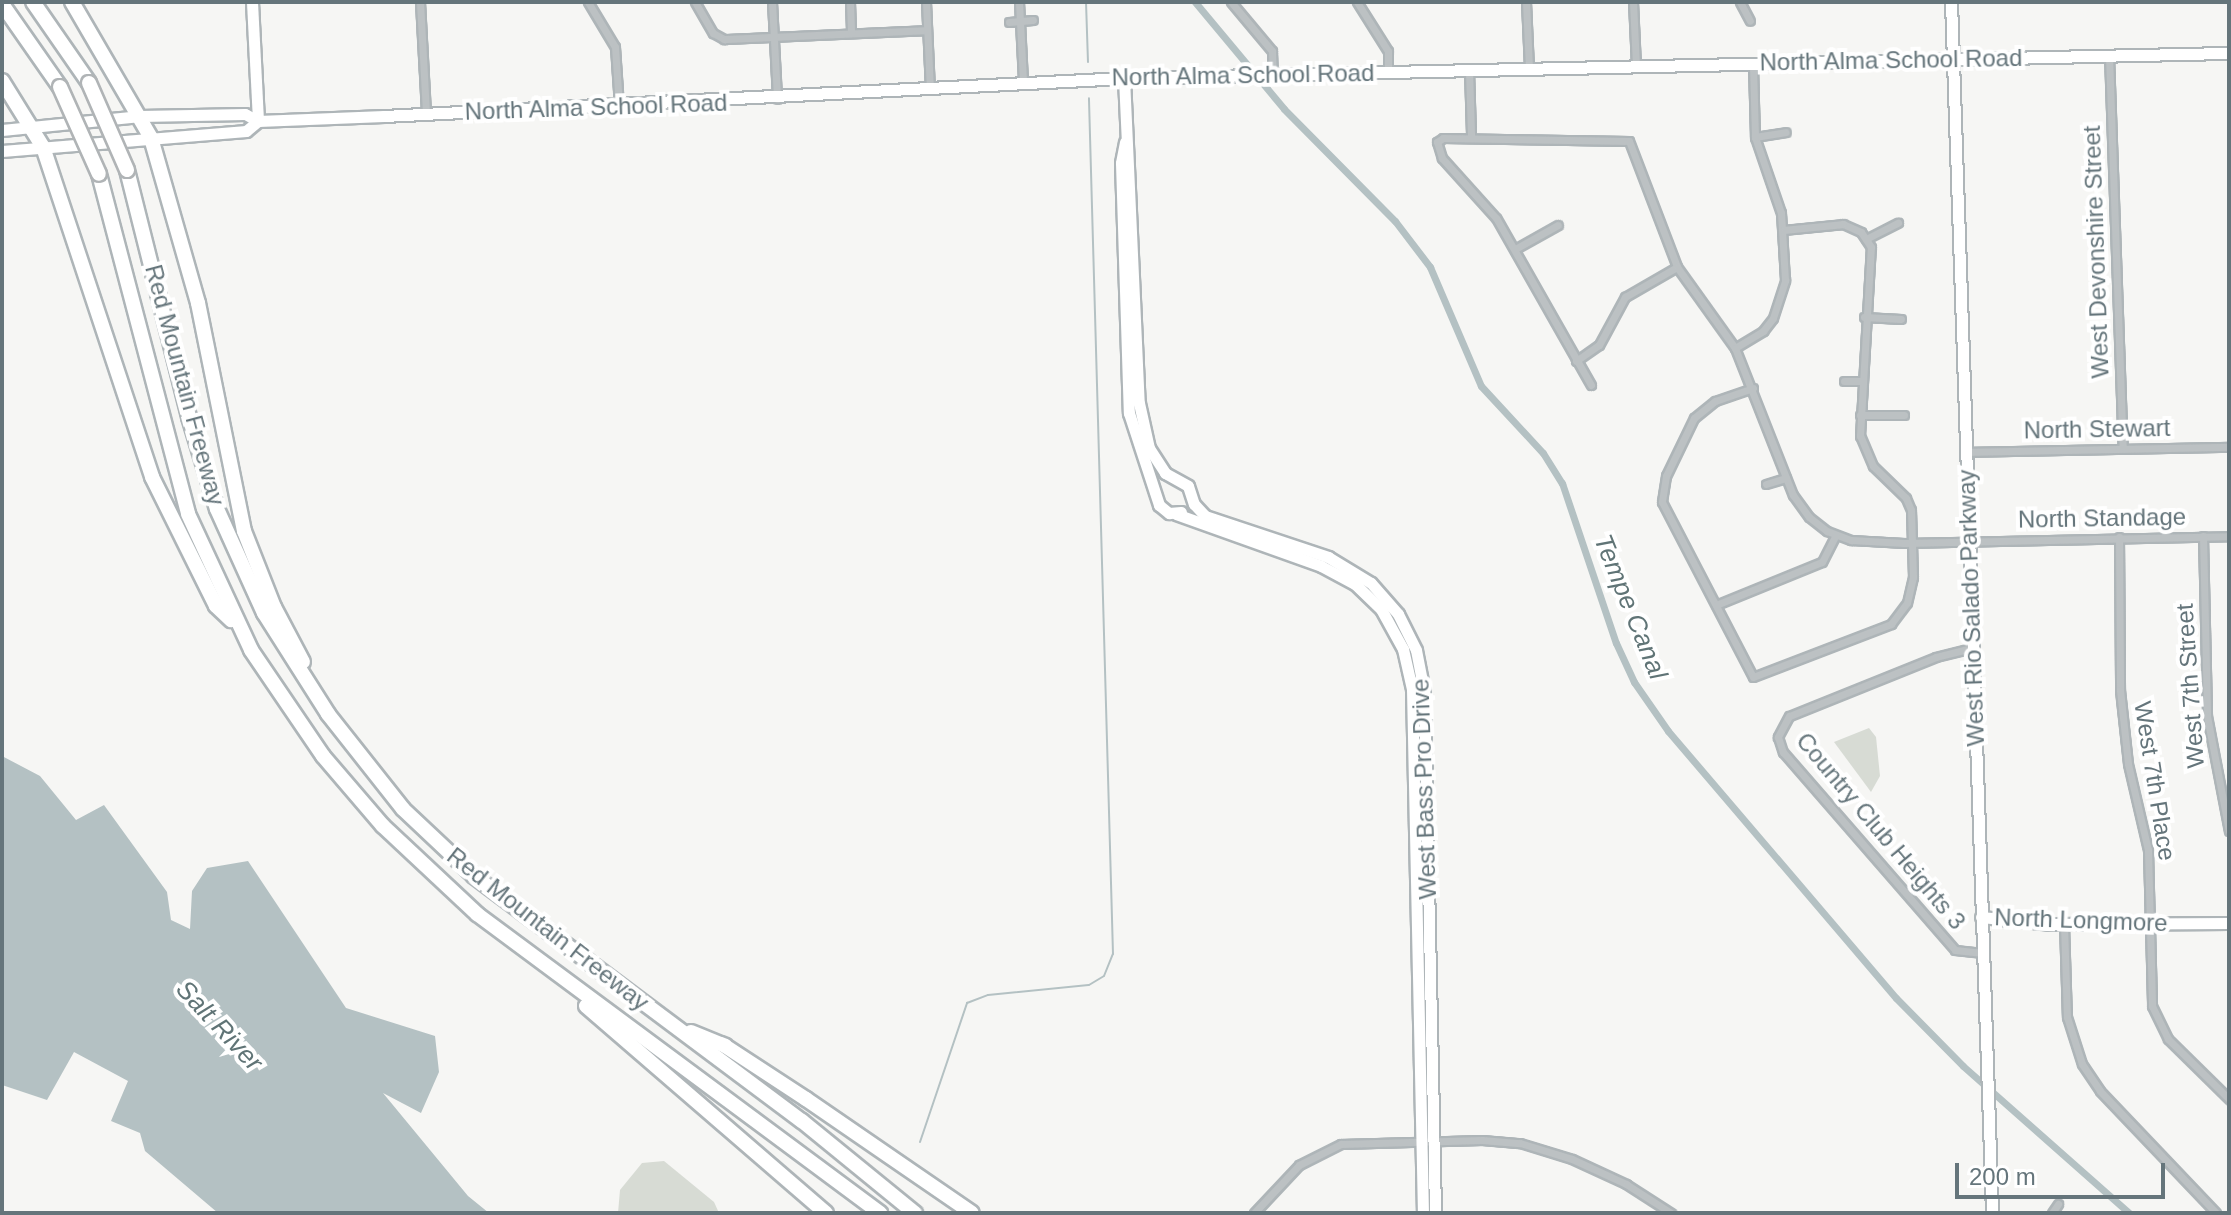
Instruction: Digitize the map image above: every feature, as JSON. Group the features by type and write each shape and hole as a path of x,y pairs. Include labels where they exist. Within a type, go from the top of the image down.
{"highway":[{"name":"Red Mountain Freeway","path":"33,2 89,83 127,170 200,457 248,563 299,657 371,771 474,876 872,1174 915,1213"},
{"path":"72,2 151,138 198,303 248,563"},
{"name":"Red Mountain Freeway","path":"2,4 60,87 99,174 131,287 159,417 194,550 239,629 323,756 383,826 477,914 880,1213"},
{"path":"2,81 33,125 43,147 152,477 194,550"},
{"path":"542,965 826,1213"},
{"path":"668,1022 725,1046 972,1213"}],"main road":[{"path":"252,2 258,121"},
{"name":"West Rio Salado Parkway","path":"1951,2 1992,1213"},
{"name":"North Alma School Road","path":"2,130 140,116 245,114 258,121 777,99 1081,79 2229,53"},
{"name":"West Bass Pro Drive","path":"1124,78 1126,137 1132,164 1141,419 1149,448 1172,479 1188,486 1191,499 1211,519 1323,555 1358,573 1398,614 1416,650 1424,691 1427,1140 1423,1213"},
{"name":"North Alma School Road","path":"2,151 246,131 258,121"},
{"name":"West Bass Pro Drive","path":"1126,137 1121,163 1127,398 1135,442 1162,508 1339,575 1369,596 1400,640 1412,689 1427,1140 1435,1213"},
{"path":"1158,492 1172,479"},
{"path":"1176,514 1191,499"},
{"name":"North Longmore","path":"1981,917 2064,924 2229,923"}],"street":[{"path":"420,2 426,114"},
{"path":"588,2 615,47 619,106"},
{"path":"695,2 713,33 724,39 927,30"},
{"path":"772,2 777,99"},
{"path":"850,2 851,33"},
{"path":"926,2 930,89"},
{"path":"1019,2 1023,82"},
{"path":"1231,2 1272,51 1276,74"},
{"path":"1357,2 1388,51 1388,71"},
{"path":"1526,2 1529,68"},
{"path":"1633,2 1636,66"},
{"path":"1740,2 1750,21"},
{"path":"1009,22 1033,20"},
{"name":"West Devonshire Street","path":"2109,55 2123,448"},
{"path":"1735,348 1763,331 1783,300 1784,230 1755,137 1753,64"},
{"path":"1469,70 1471,135"},
{"path":"1755,137 1786,132"},
{"path":"1591,385 1496,218 1442,158 1437,142 1471,135 1629,141 1677,267 1735,348 1786,478 1809,517 1836,535 1822,562 1716,605"},
{"path":"1866,239 1898,223"},
{"path":"1753,388 1715,401 1694,418 1663,489 1666,517 1753,677 1891,624 1912,591 1912,543 1906,498 1866,455 1860,415 1864,317 1872,260 1866,239 1843,224 1784,230"},
{"path":"1515,249 1558,225"},
{"path":"1576,361 1599,345 1625,297 1677,267"},
{"path":"1864,317 1901,319"},
{"path":"1844,381 1860,381"},
{"path":"1860,415 1904,415"},
{"name":"North Stewart","path":"1965,452 2229,447"},
{"path":"1766,484 1786,478"},
{"name":"North Standage","path":"1836,535 1912,543 1970,539 2229,536"},
{"name":"West 7th Street","path":"2203,536 2207,716 2229,831"},
{"name":"West 7th Place","path":"2119,537 2122,714 2148,850 2150,988 2159,1023 2229,1099"},
{"name":"Country Club Heights 3","path":"1972,648 1936,657 1789,716 1778,737 1783,752 1955,950 1983,953"},
{"path":"2064,924 2067,1017 2082,1064 2100,1091 2216,1213"},
{"path":"1254,1213 1299,1165 1328,1148 1427,1140 1502,1141 1545,1150 1626,1184 1671,1213"},
{"path":"2052,1213 2058,1204"}],"shaded area":[{"path":"1869,728 1876,737 1880,776 1871,792 1834,742"},
{"path":"664,1161 714,1202 719,1213 618,1213 620,1190 642,1163"}],"water":[{"name":"Salt River","path":"2,756 40,776 76,820 104,805 167,892 171,920 190,929 192,891 207,868 248,861 346,1008 435,1036 439,1072 421,1113 383,1093 468,1196 489,1213 218,1213 145,1151 140,1133 111,1121 128,1081 74,1052 47,1100 2,1085"}],"waterway":[{"path":"1086,2 1088,62"},
{"name":"Tempe Canal","path":"1195,2 1284,109 1395,221 1430,267 1481,386 1543,453 1562,483 1616,643 1634,682 1668,731 1896,998 1963,1066 2129,1213"},
{"path":"920,1142 967,1003 988,995 1089,985 1104,976 1113,954 1089,98"}]}
